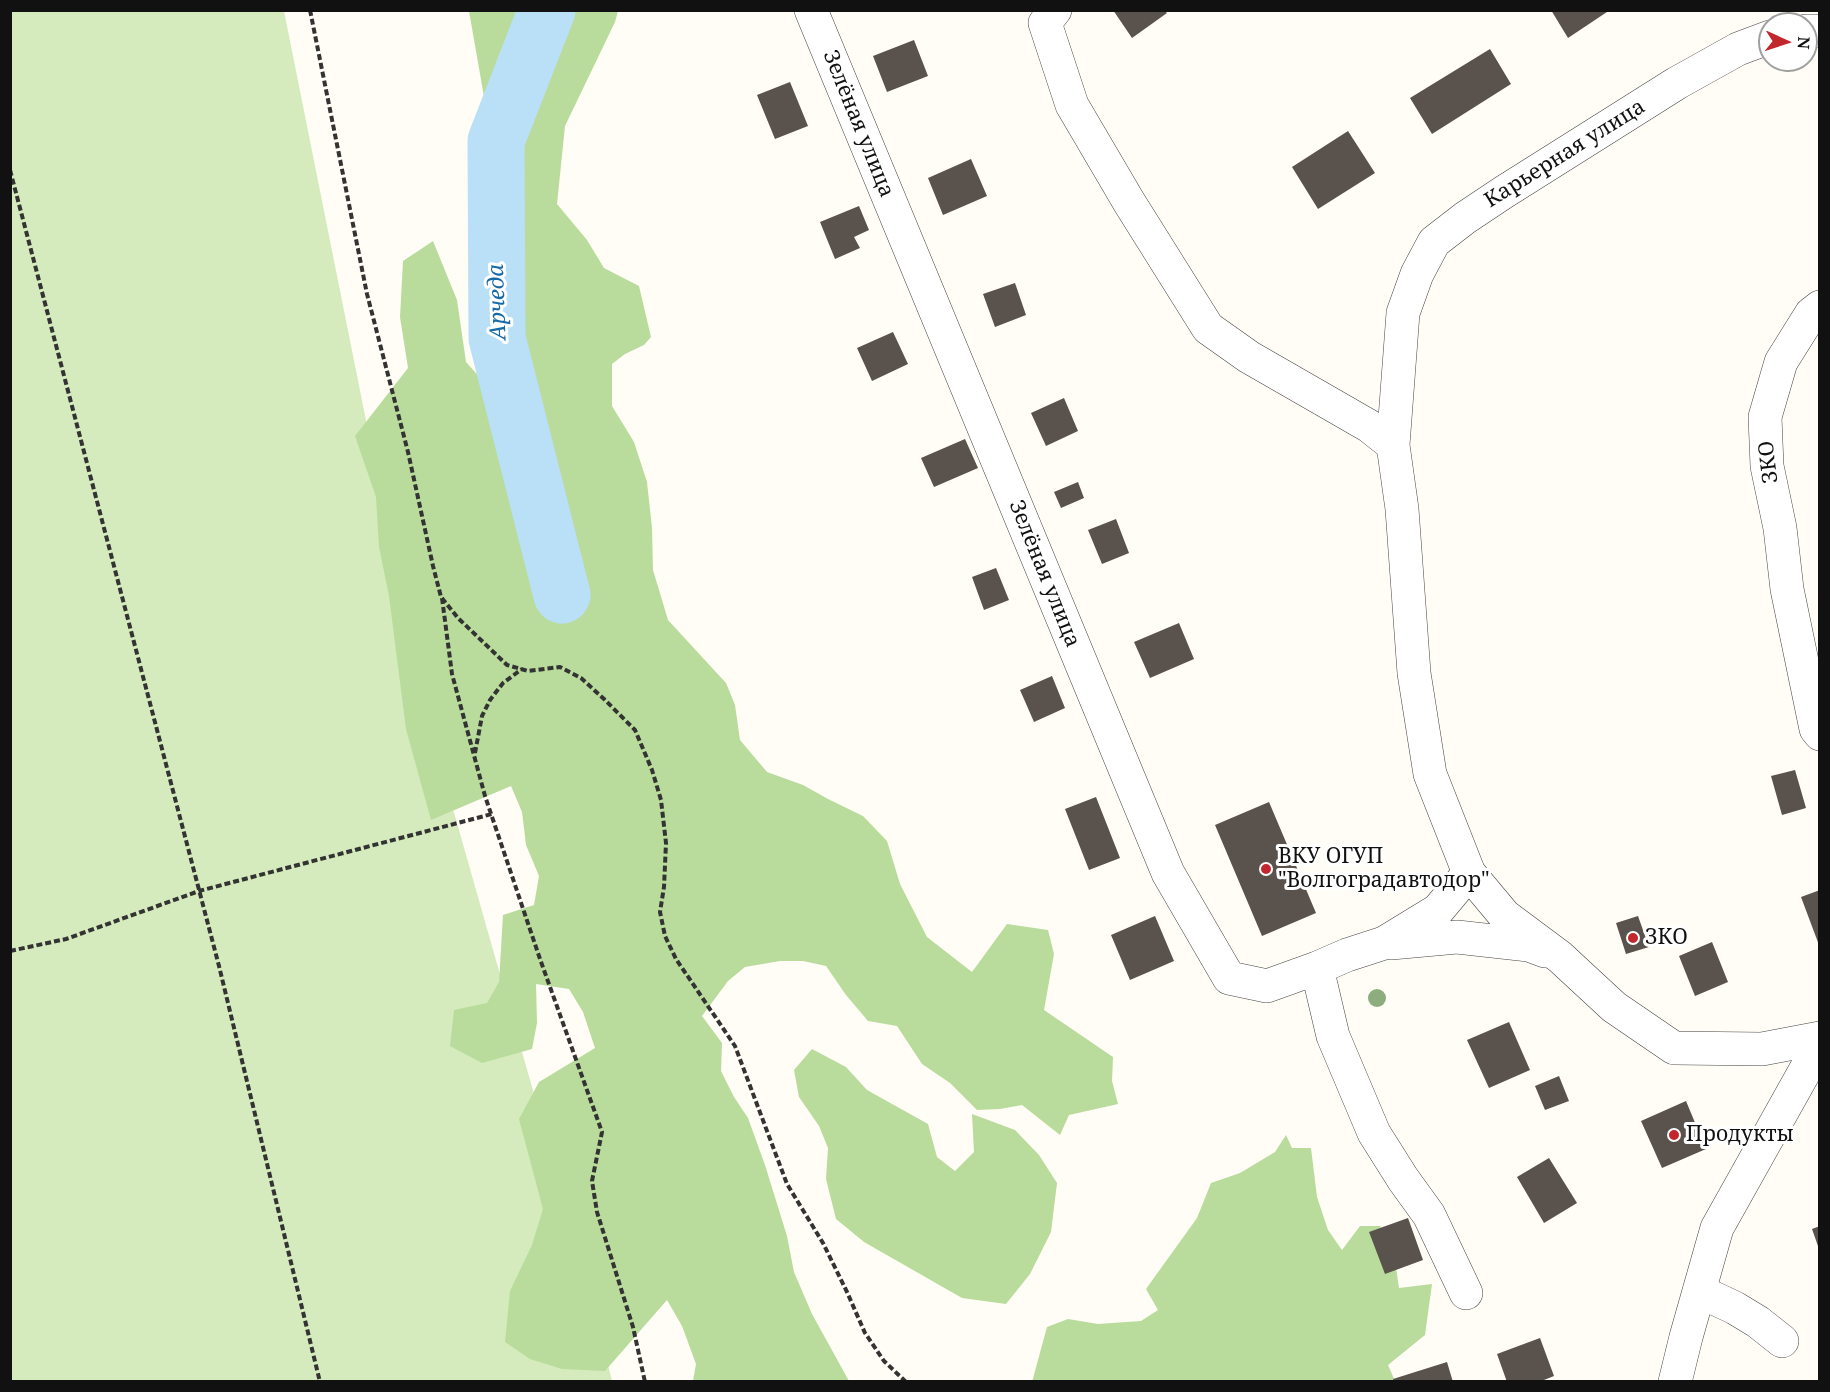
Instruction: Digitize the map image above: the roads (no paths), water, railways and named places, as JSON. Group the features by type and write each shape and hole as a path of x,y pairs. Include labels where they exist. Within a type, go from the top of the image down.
{"street":[{"name":"Зелёная улица","path":"811,10 1168,873 1229,978 1267,986 1384,943 1457,937 1529,945 1560,957"},
{"path":"1055,10 1045,23 1072,105 1129,202 1208,328 1250,357 1369,426 1393,445"},
{"name":"Карьерная улица","path":"1469,873 1430,774 1414,674 1402,509 1393,445 1403,314 1417,274 1434,242 1465,218 1677,83 1738,49 1758,42"},
{"name":"ЗКО","path":"1820,307 1811,314 1781,362 1765,417 1767,466 1780,528 1787,589 1816,729 1820,735"},
{"name":"Зелёная улица","path":"1384,943 1438,910 1469,873"},
{"path":"1469,873 1504,916 1560,957 1614,1007 1674,1048 1762,1049 1820,1038"},
{"path":"1317,968 1333,1036 1374,1133 1429,1215 1466,1293"},
{"path":"1675,1382 1716,1228 1806,1069 1820,1054"},
{"path":"1699,1291 1735,1308 1782,1341"}],"waterway":[{"name":"Арчеда","path":"547,10 496,141 497,338 562,595"}],"place":[{"name":"ВКУ ОГУП \"Волгоградавтодор\"","path":"1266,869"},
{"name":"ЗКО","path":"1633,938"},
{"name":"Продукты","path":"1674,1135"}]}
